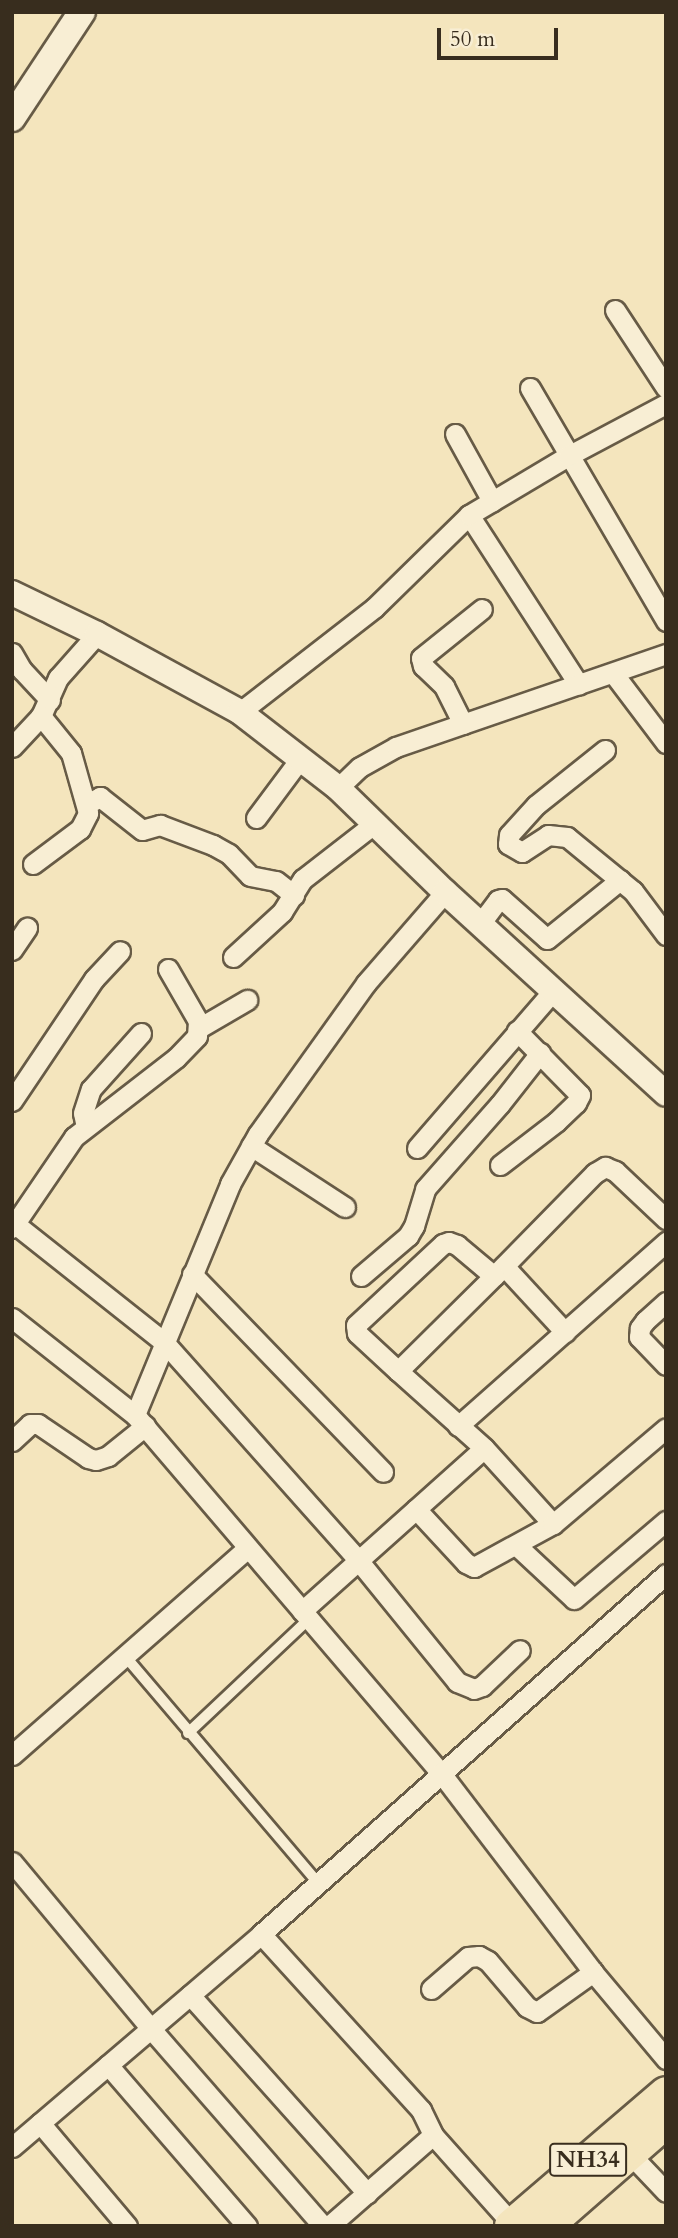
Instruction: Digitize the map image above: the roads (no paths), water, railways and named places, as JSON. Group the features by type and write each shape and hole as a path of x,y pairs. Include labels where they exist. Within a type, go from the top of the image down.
{"highway":[{"name":"NH34","path":"512,2225 666,2093"},
{"name":"NH34","path":"547,2226 666,2122"}],"main road":[{"path":"12,118 82,12"}],"street":[{"path":"615,310 666,388"},
{"path":"530,388 666,621"},
{"path":"240,712 374,608 469,515 568,456 666,404"},
{"path":"456,434 492,500"},
{"path":"469,515 579,685"},
{"path":"12,593 97,634 240,712 338,788 445,892 666,1094"},
{"path":"463,724 444,686 423,666 422,658 482,609"},
{"path":"12,747 46,708 58,678 97,634"},
{"path":"12,653 67,746 87,804 87,820 80,829 33,864"},
{"path":"338,788 376,757 666,654"},
{"path":"613,673 659,722 666,743"},
{"path":"605,750 536,805 507,839 508,844 522,852 548,835 568,837 643,902 666,934"},
{"path":"256,818 299,759"},
{"path":"87,804 100,797 142,830 160,824 214,845 229,854 250,876 276,881 294,895"},
{"path":"233,957 267,928 294,895 303,879 374,824"},
{"path":"480,924 498,900 502,899 547,939 620,880"},
{"path":"12,1441 30,1424 38,1424 88,1458 96,1460 108,1456 140,1420 164,1342 230,1184 251,1146 277,1103 366,983 445,892"},
{"path":"12,950 27,928"},
{"path":"12,1101 94,979 120,951"},
{"path":"168,969 198,1021 199,1028 191,1045 86,1127 61,1154 14,1226 164,1342 358,1560 457,1682 466,1687 482,1686 520,1650"},
{"path":"417,1148 553,991"},
{"path":"199,1028 247,1000"},
{"path":"500,1165 549,1128 579,1098 578,1089 517,1031"},
{"path":"86,1127 83,1113 91,1089 141,1033"},
{"path":"361,1276 408,1236 414,1226 425,1189 500,1104 540,1053"},
{"path":"251,1146 345,1207"},
{"path":"398,1371 595,1173 605,1167 615,1171 666,1219"},
{"path":"553,1524 484,1448 357,1333 356,1325 443,1244 450,1242 499,1271 565,1332"},
{"path":"458,1426 666,1242"},
{"path":"192,1274 383,1472"},
{"path":"666,1302 645,1321 640,1328 639,1337 666,1365"},
{"path":"12,1318 140,1420 441,1773 593,1972 666,2059"},
{"path":"416,1509 470,1566 481,1565 553,1524 666,1428"},
{"path":"305,1615 358,1560 484,1448"},
{"path":"516,1545 574,1599 666,1521"},
{"path":"12,1755 248,1548"},
{"path":"12,2147 261,1934 666,1574"},
{"path":"12,1862 151,2029 323,2226"},
{"path":"261,1934 421,2110 433,2135 512,2225"},
{"path":"431,1989 468,1957 479,1956 488,1961 527,2007 537,2012 593,1972"},
{"path":"190,1995 367,2193"},
{"path":"108,2065 247,2226"},
{"path":"40,2123 127,2226"},
{"path":"329,2226 433,2135"},
{"path":"630,2154 666,2193"}],"lane":[{"path":"188,1733 305,1615"},
{"path":"125,1656 318,1883"}]}
